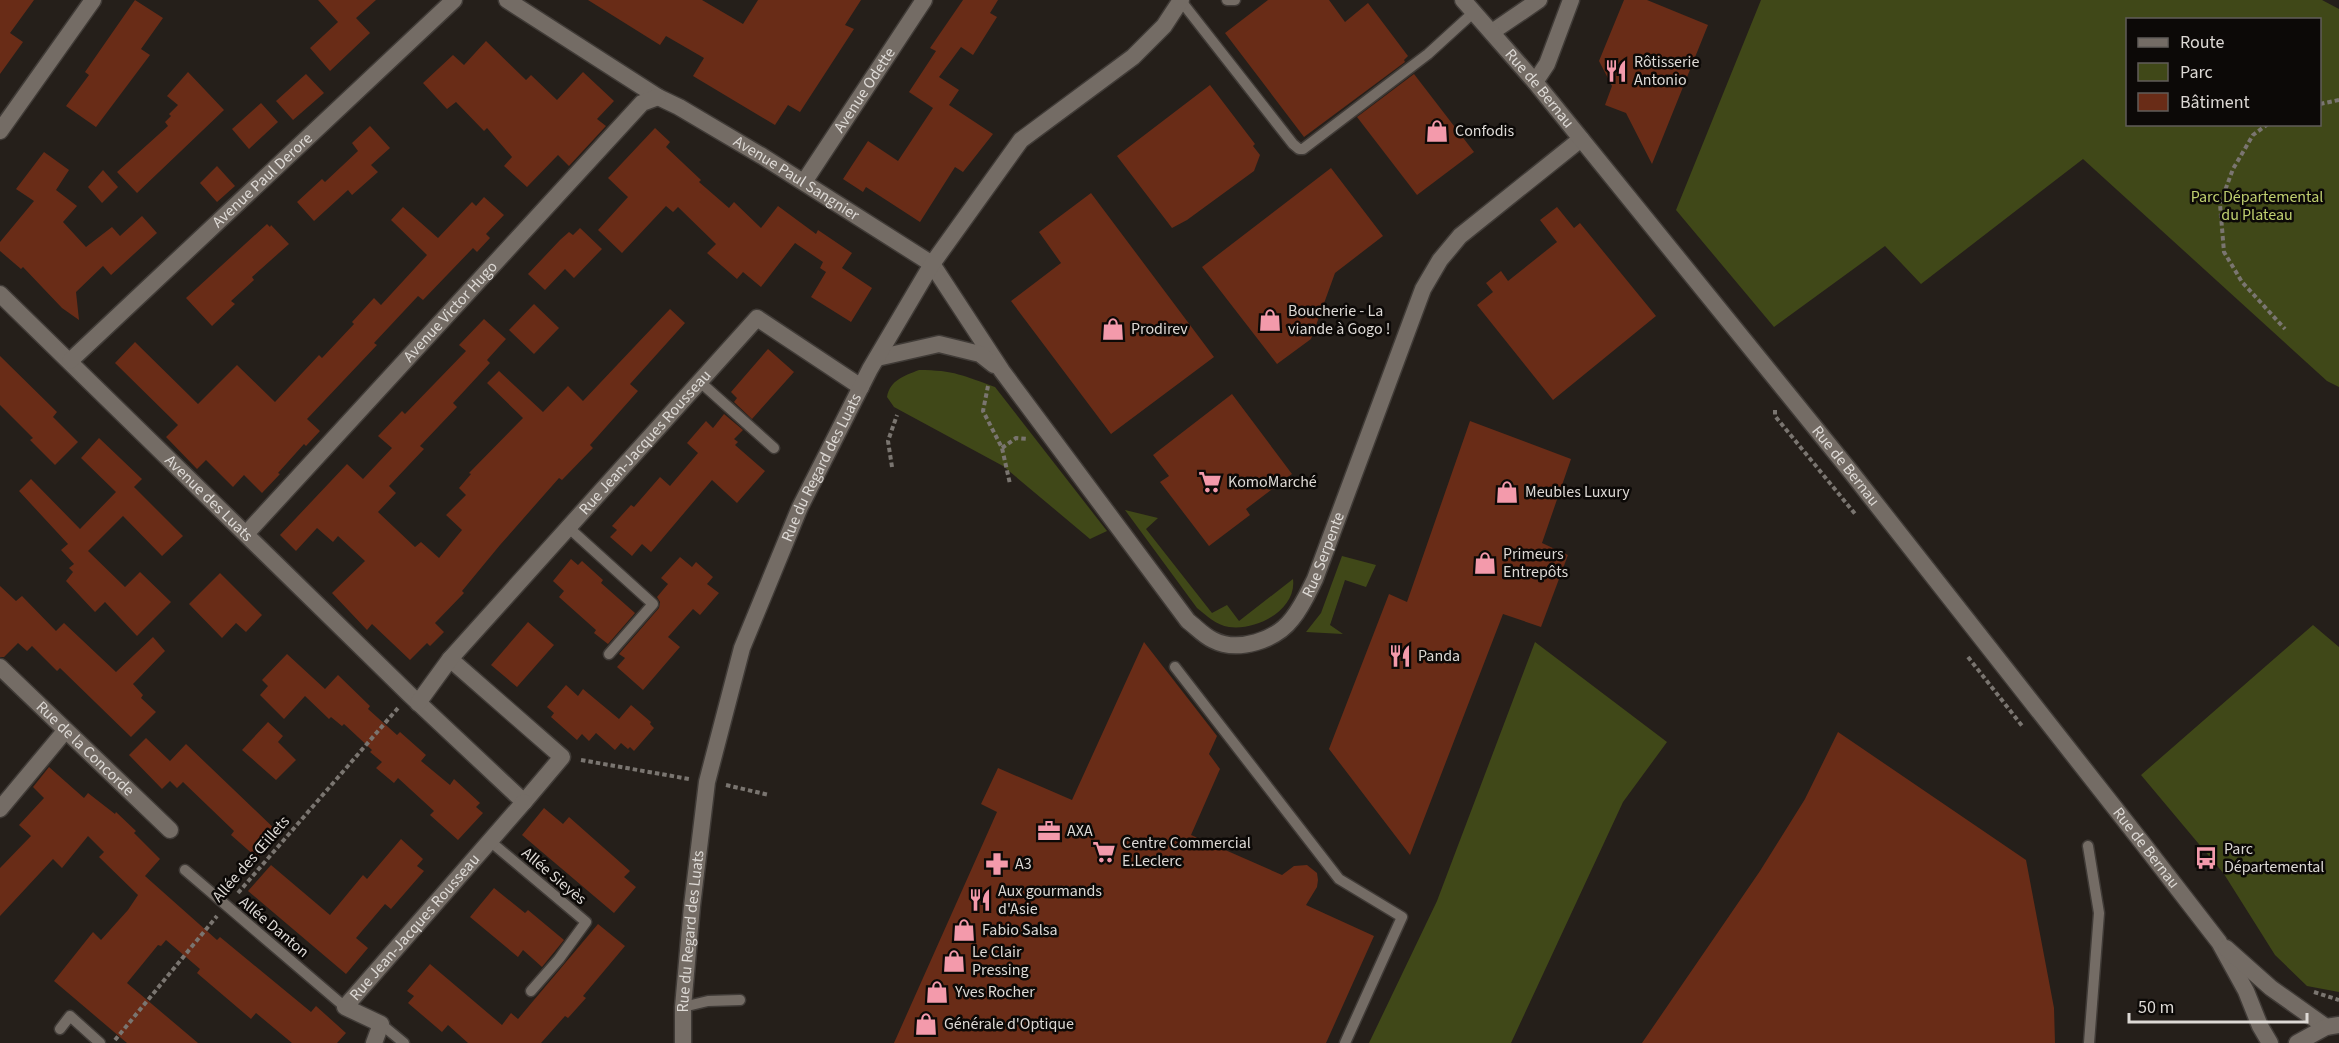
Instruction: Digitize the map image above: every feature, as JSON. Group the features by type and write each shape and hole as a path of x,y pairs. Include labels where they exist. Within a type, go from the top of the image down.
{"street":[{"path":"0,131 93,0"},
{"name":"Avenue Paul Derore","path":"70,361 454,0"},
{"name":"Avenue Paul Sangnier","path":"507,0 658,97 679,107 804,182 932,264"},
{"name":"Avenue Odette","path":"804,182 924,0"},
{"path":"1492,32 1539,0"},
{"path":"1535,82 1547,64 1571,0"},
{"name":"Rue du Regard des Luats","path":"683,1043 683,1007 692,906 707,782 742,648 800,507 861,387 932,264 1021,140 1133,57 1164,26 1181,1"},
{"name":"Rue de Bernau","path":"1468,6 1535,82 1851,472 2219,942 2246,991 2260,1026 2270,1043"},
{"name":"Avenue Victor Hugo","path":"246,534 642,103 658,97"},
{"name":"Rue Serpente","path":"932,264 1002,371 1188,621 1214,641 1238,646 1262,641 1291,622 1305,602 1422,289 1440,260 1460,236 1581,139"},
{"name":"Avenue des Luats","path":"0,294 418,703"},
{"name":"Rue Jean-Jacques Rousseau","path":"418,703 450,659 757,318 861,387"},
{"name":"Rue Serpente","path":"877,358 939,344 980,354 1002,371"},
{"path":"450,659 562,757"},
{"name":"Rue de la Concorde","path":"0,667 170,830"},
{"path":"418,703 524,802"},
{"path":"0,808 65,731"},
{"name":"Rue Jean-Jacques Rousseau","path":"381,1024 345,1007 491,842 562,757"},
{"name":"Rue de Bernau","path":"2219,942 2271,988 2333,1026"},
{"path":"374,1043 381,1024"},
{"path":"2297,1043 2333,1026"}],"lane":[{"path":"1227,0 1235,0"},
{"path":"1181,1 1299,149 1303,149 1428,54 1468,6"},
{"path":"699,381 774,448"},
{"path":"569,528 653,604 609,654"},
{"path":"1175,667 1339,879 1402,917 1345,1043"},
{"name":"Allée Sieyès","path":"491,842 586,922 559,959 531,991"},
{"path":"2088,846 2099,913 2089,1043"},
{"name":"Allée Danton","path":"185,870 345,1007"},
{"path":"683,1007 708,1001 740,1000"},
{"path":"60,1029 70,1016 100,1043"},
{"path":"381,1024 404,1043"}],"path":[{"path":"2321,104 2339,100"},
{"path":"2265,126 2253,135 2233,169 2223,195 2220,204 2223,252 2242,282 2285,329"},
{"path":"1002,371 987,388 983,411 1002,448 1011,484"},
{"path":"892,467 888,441 897,415"},
{"name":"Allée des Œillets","path":"112,1043 226,906 399,707 418,703"},
{"path":"562,757 769,795"}],"green space":[{"name":"Parc Départemental du Plateau","path":"1761,0 2322,0 2339,9 2339,387 2327,381 2083,159 1921,284 1885,246 1774,327 1676,210"},
{"path":"919,370 950,372 995,387 1107,531 1090,539 1003,466 894,407 887,397 891,386 899,379"},
{"path":"1125,510 1158,518 1146,529 1212,613 1227,605 1239,621 1293,579 1293,590 1288,600 1273,616 1251,626 1229,627 1216,622 1197,608"},
{"path":"1342,556 1376,565 1366,587 1345,580 1330,625 1343,634 1306,632 1321,613"},
{"path":"2313,625 2339,647 2339,992 2307,986 2275,955 2224,874 2141,775"},
{"path":"1535,642 1667,742 1623,802 1511,1043 1369,1043 1437,901"}],"building":[{"path":"0,0 34,0 10,33 23,42 0,74"},
{"path":"135,0 163,18 141,49 150,55 96,127 66,106 89,75 85,72"},
{"path":"318,0 376,0 356,18 370,33 330,71 310,48 338,22"},
{"path":"588,0 702,0 743,24 758,0 861,0 845,25 854,29 800,112 788,105 775,125 693,76 704,58 666,36 660,45"},
{"path":"963,0 998,0 990,13 997,17 973,55 961,47 939,77 959,90 949,105 993,134 963,172 955,167 920,222 866,187 863,192 843,179 868,141 898,161 933,108 909,92 936,51 930,48"},
{"path":"1268,0 1329,0 1345,22 1368,3 1408,56 1405,62 1304,137 1225,33"},
{"path":"1624,0 1647,0 1708,25 1652,164 1626,113 1605,105 1612,86 1599,61"},
{"path":"486,41 526,80 531,75 557,100 583,72 614,101 597,119 606,126 569,166 558,155 527,187 504,166 512,157 487,128 484,131 456,102 447,109 423,83 453,55 464,65"},
{"path":"188,72 224,110 137,193 117,172 168,126 165,122 178,105 167,96"},
{"path":"306,74 324,93 293,120 276,101"},
{"path":"1414,74 1474,152 1417,195 1357,117"},
{"path":"1210,85 1255,144 1253,146 1260,155 1254,171 1187,220 1172,228 1117,156"},
{"path":"261,103 278,122 249,149 232,129"},
{"path":"370,126 390,148 371,165 378,172 352,195 348,190 314,221 297,202 322,179 325,182 358,151 352,143"},
{"path":"655,128 670,142 666,147 701,180 699,182 729,208 734,202 761,228 778,206 816,234 818,230 852,253 842,268 872,288 851,322 811,297 826,272 820,268 823,262 795,243 761,287 743,272 737,279 707,253 716,244 678,207 673,212 666,206 622,253 598,230 628,197 608,178"},
{"path":"44,152 69,170 56,190 77,206 63,222 86,247 112,227 120,236 142,216 157,233 111,275 103,266 76,292 79,320 62,308 23,267 21,269 0,251 0,242 34,201 16,189"},
{"path":"217,166 235,186 217,202 200,183"},
{"path":"1331,168 1383,236 1335,273 1311,339 1277,364 1202,267"},
{"path":"103,170 118,187 102,203 88,187"},
{"name":"Prodirev","path":"1091,193 1214,357 1111,434 1011,301 1061,263 1039,232"},
{"path":"484,197 504,215 486,234 490,238 477,252 473,248 423,300 418,296 374,343 377,345 307,419 320,431 306,446 304,444 262,493 244,475 233,487 206,460 197,469 166,437 178,425 115,363 135,342 198,404 237,365 275,402 319,355 322,358 354,324 352,322 374,298 381,305 427,255 391,220 403,207 438,238 472,202 476,206"},
{"path":"1557,207 1574,228 1580,223 1656,316 1553,400 1477,305 1493,292 1486,283 1501,271 1508,281 1557,242 1540,220"},
{"path":"267,224 270,227 271,225 289,244 252,277 254,280 231,301 235,304 212,326 186,298"},
{"path":"580,228 602,249 574,278 565,269 545,290 528,274 569,232 573,235"},
{"path":"534,304 559,328 534,354 509,330"},
{"path":"670,309 685,323 630,384 638,391 590,445 593,448 562,480 559,478 462,591 464,593 435,623 444,632 430,646 427,643 410,660 372,624 367,630 332,593 365,561 338,536 333,542 317,528 296,551 280,535 347,464 363,479 392,448 378,436 402,411 405,414 466,351 459,345 484,319 506,339 487,360 490,363 453,403 457,407 420,446 424,449 389,486 396,493 378,512 415,547 421,542 439,558 462,530 446,515 466,495 459,488 471,474 469,473 523,418 487,383 499,371 543,412 568,386 583,401"},
{"path":"768,349 794,372 752,419 734,402 737,398 731,392"},
{"path":"0,356 57,412 53,417 78,442 55,465 30,440 33,438 0,405"},
{"path":"1232,394 1292,474 1246,509 1250,515 1209,546 1160,482 1169,476 1153,455"},
{"path":"724,414 743,430 734,439 738,442 735,445 765,471 737,503 712,480 651,552 642,544 632,556 610,537 617,530 612,526 631,505 634,507 660,477 670,486 698,453 687,443 706,421 713,428"},
{"path":"1470,421 1571,459 1542,543 1568,555 1541,627 1503,614 1410,855 1329,749 1389,594 1407,602"},
{"path":"99,438 142,479 134,487 183,536 162,556 123,516 88,551 125,587 140,572 171,602 137,636 105,602 95,612 66,581 73,572 69,568 74,564 61,550 68,544 19,491 31,479 80,529 116,492 81,458"},
{"path":"680,557 692,567 696,562 713,577 707,584 719,593 700,615 693,609 668,637 680,647 643,690 617,667 625,658 619,654 659,608 660,602 657,597 668,584 661,578"},
{"path":"571,559 578,565 582,561 603,580 601,583 635,613 608,644 559,597 564,591 553,581"},
{"path":"220,573 262,615 246,632 236,623 222,638 189,604"},
{"path":"0,586 16,601 22,596 56,631 64,623 116,672 153,637 165,651 133,684 143,695 141,698 156,712 131,737 60,668 57,671 32,646 27,651 18,643 4,657 0,657"},
{"path":"528,622 554,645 517,687 491,665"},
{"name":"Centre Commercial E.Leclerc","path":"1144,642 1217,736 1209,754 1220,769 1191,835 1282,875 1294,866 1307,865 1317,873 1318,880 1317,887 1306,905 1374,936 1326,1043 894,1043 997,812 981,804 998,768 1072,800"},
{"path":"287,654 325,689 338,675 370,706 368,709 397,735 400,732 426,755 421,761 450,785 454,779 480,803 476,807 483,813 458,840 430,815 434,811 398,778 394,783 376,768 382,762 344,724 342,726 331,717 329,719 305,696 284,719 260,695 268,686 262,680"},
{"path":"566,685 578,696 583,689 619,719 631,705 651,722 654,728 634,751 621,743 615,750 596,733 589,741 582,734 577,740 551,717 554,713 547,707"},
{"path":"268,722 283,736 278,742 296,760 276,780 242,750"},
{"path":"1838,732 2026,860 2054,1008 2055,1043 1642,1043 1760,871 1805,799"},
{"path":"146,738 170,761 186,744 279,833 257,858 231,835 234,831 183,782 177,788 170,781 162,789 129,755"},
{"path":"49,767 84,798 88,793 115,814 116,812 136,831 134,833 160,859 145,876 217,940 220,937 311,1012 316,1006 346,1033 337,1043 292,1043 256,1013 251,1019 197,973 200,969 166,940 161,946 158,945 127,983 198,1043 127,1043 54,981 93,932 101,940 128,910 138,895 99,857 104,852 88,836 62,868 53,859 0,916 0,868 31,836 19,825 44,798 33,787"},
{"path":"544,808 563,824 569,817 630,871 624,877 636,887 614,913 522,835"},
{"path":"401,839 423,859 417,866 424,871 391,909 385,904 356,938 368,948 346,974 248,891 271,865 330,915 363,875 367,879"},
{"path":"494,888 525,913 528,910 564,940 542,967 523,950 518,957 470,917"},
{"path":"598,924 625,946 583,996 586,998 568,1018 565,1016 541,1043 468,1043 448,1025 442,1032 408,1003 414,996 407,991 430,964 502,1025 511,1013 518,1019"}],"place":[{"name":"Rôtisserie Antonio","path":"1616,71"},
{"name":"Confodis","path":"1437,131"},
{"name":"Boucherie - La viande à Gogo !","path":"1270,320"},
{"name":"Prodirev","path":"1113,329"},
{"name":"KomoMarché","path":"1210,482"},
{"name":"Meubles Luxury","path":"1507,492"},
{"name":"Primeurs Entrepôts","path":"1485,563"},
{"name":"Panda","path":"1400,656"},
{"name":"AXA","path":"1049,831"},
{"name":"Centre Commercial E.Leclerc","path":"1104,852"},
{"name":"Parc Départemental","path":"2206,858"},
{"name":"A3","path":"997,864"},
{"name":"Aux gourmands d'Asie","path":"980,900"},
{"name":"Fabio Salsa","path":"964,930"},
{"name":"Le Clair Pressing","path":"954,961"},
{"name":"Yves Rocher","path":"937,992"},
{"name":"Générale d'Optique","path":"926,1024"}]}
